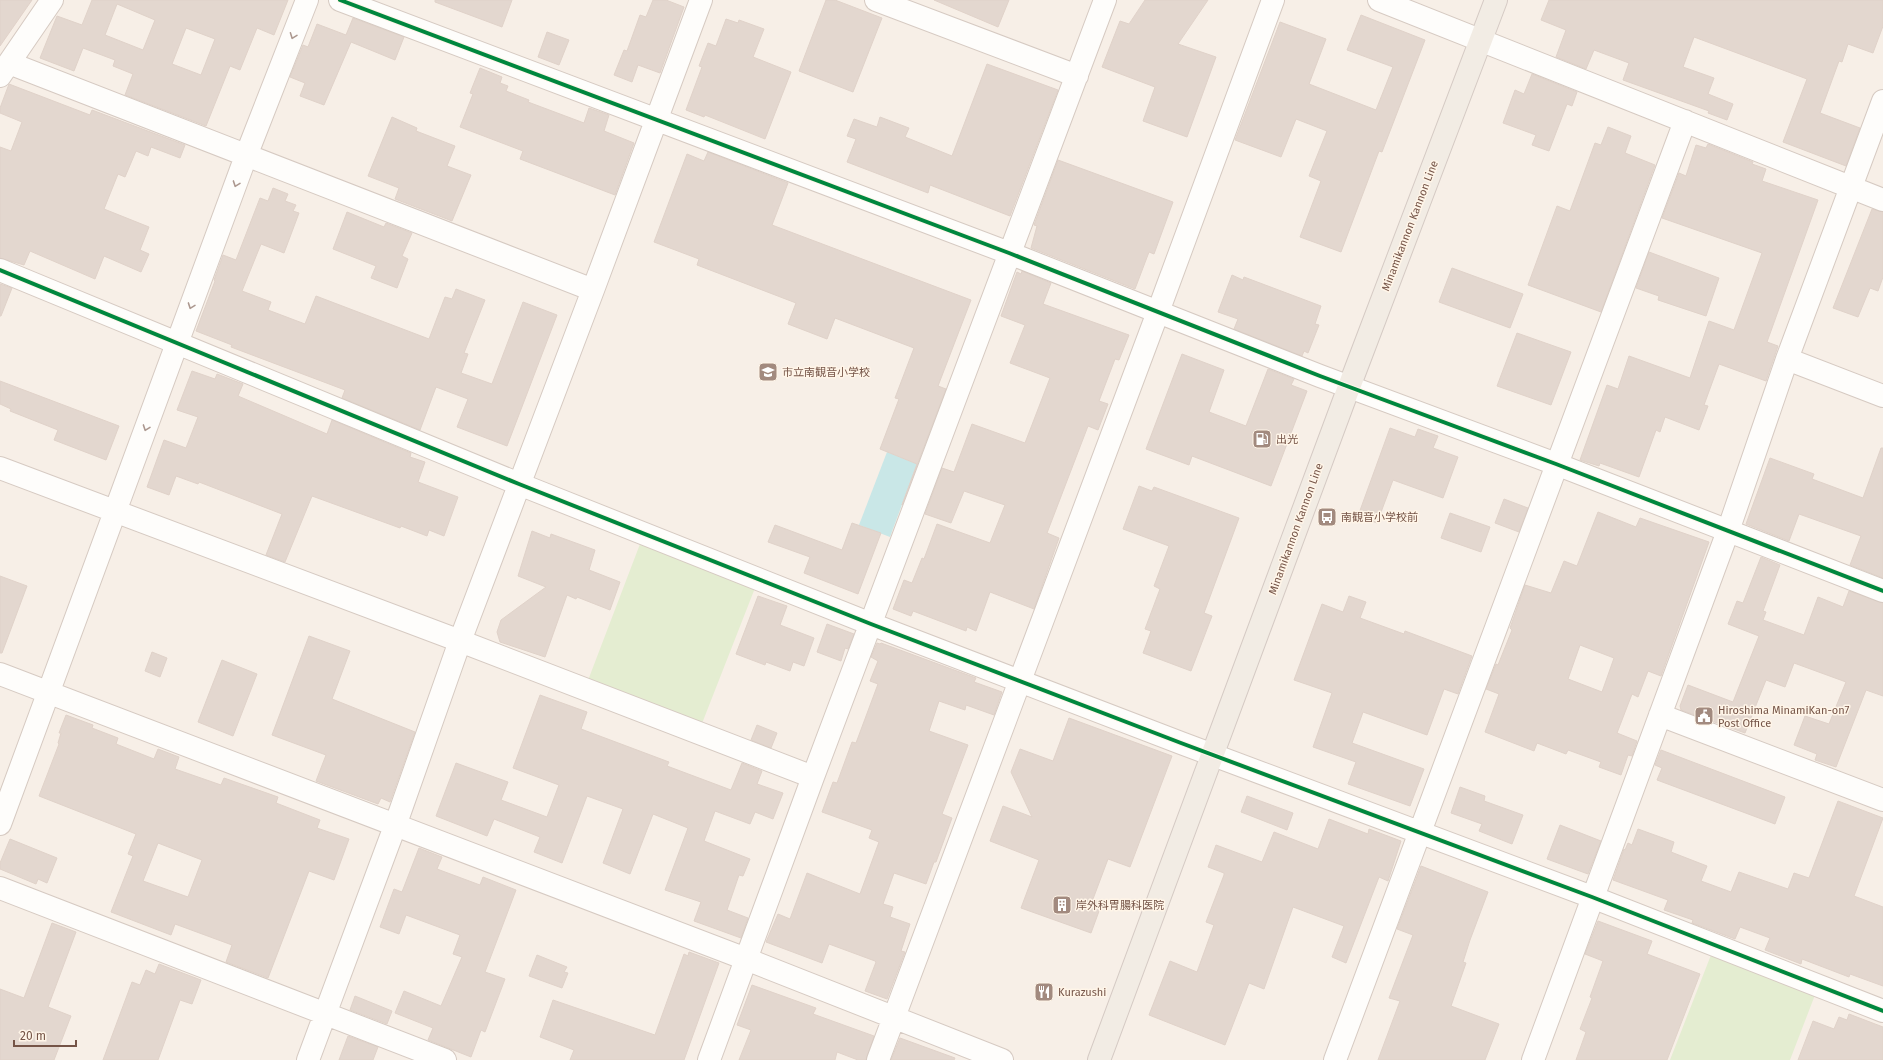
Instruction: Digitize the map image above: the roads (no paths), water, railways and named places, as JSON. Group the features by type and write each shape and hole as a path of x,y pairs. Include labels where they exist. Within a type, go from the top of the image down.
{"main road":[{"name":"Minamikannon Kannon Line","path":"1099,1060 1349,387 1496,0"}],"street":[{"path":"52,0 5,69 246,156 593,290"},
{"path":"0,824 246,156 307,0"},
{"path":"340,0 1009,253 1349,387 1556,464 1883,591"},
{"path":"308,1060 395,826 460,641 701,0"},
{"path":"876,0 1077,76"},
{"path":"709,1060 813,777 1105,0"},
{"path":"878,1060 1273,0"},
{"path":"1379,0 1685,120 1883,200"},
{"path":"1533,1060 1728,531 1787,359 1883,102"},
{"path":"1335,1060 1421,834 1556,464 1685,120"},
{"path":"0,270 519,484 871,624 1421,834 1592,897 1883,1012"},
{"path":"1787,359 1883,396"},
{"path":"0,468 460,641 813,777"},
{"path":"0,674 746,959 1002,1060"},
{"path":"1660,715 1883,800"},
{"path":"0,888 445,1060"}],"water":[{"path":"887,452 917,464 890,537 859,525"}],"place":[{"name":"市立南観音小学校","path":"768,372"},
{"name":"出光","path":"1262,439"},
{"name":"南観音小学校前","path":"1327,517"},
{"name":"Hiroshima MinamiKan-on7 Post Office","path":"1704,716"},
{"name":"岸外科胃腸科医院","path":"1062,905"},
{"name":"Kurazushi","path":"1044,992"}]}
